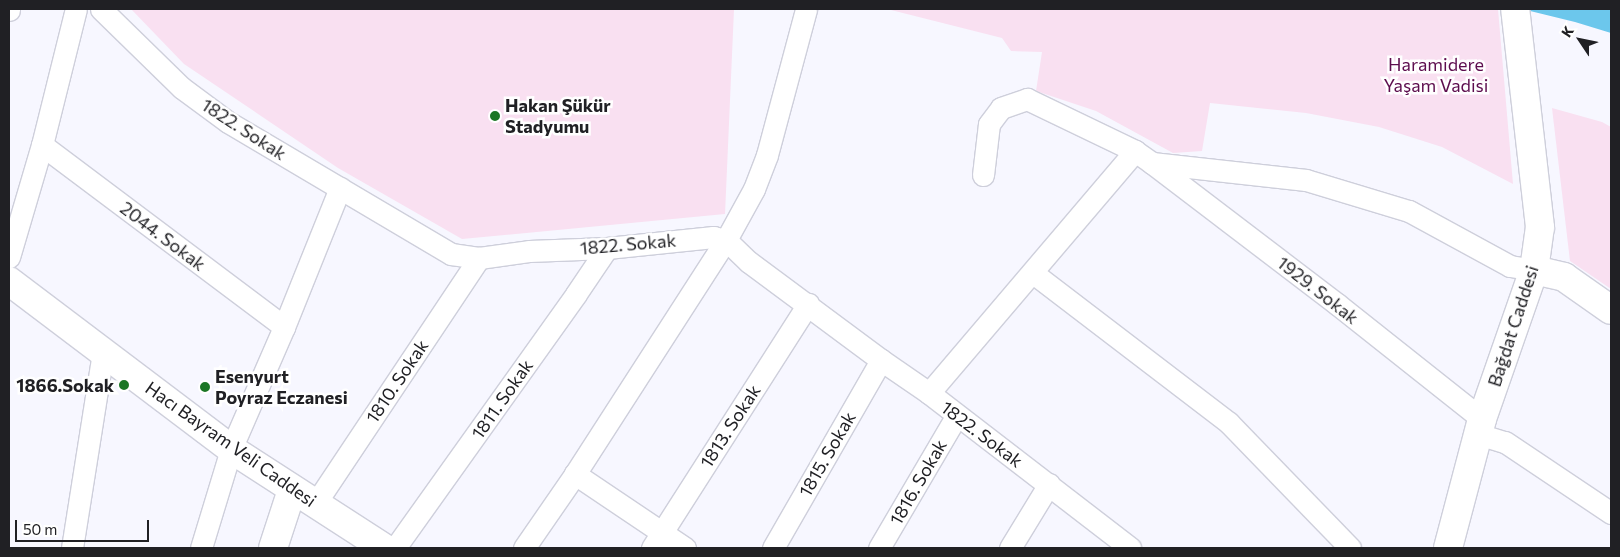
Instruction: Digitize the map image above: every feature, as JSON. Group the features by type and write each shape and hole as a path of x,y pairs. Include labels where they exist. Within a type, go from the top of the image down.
{"main road":[{"name":"Bağdat Caddesi","path":"1448,548 1480,427 1534,270 1540,227 1539,202 1515,9"},
{"path":"1534,270 1564,278 1611,310"},
{"name":"Hacı Bayram Veli Caddesi","path":"9,281 231,449 384,548"},
{"path":"273,548 292,490"}],"street":[{"path":"9,257 42,145 76,9"},
{"name":"1822. Sokak","path":"101,9 182,88 228,122 451,254 479,258 529,251 607,248 713,237 726,240 749,262 808,304 880,360 929,393 1049,484 1128,548"},
{"path":"524,548 576,474 726,240 754,189 767,155 806,9"},
{"name":"1929. Sokak","path":"984,175 989,124 1001,108 1027,99 1135,150 1337,304 1480,427"},
{"name":"2044. Sokak","path":"42,145 284,327"},
{"path":"929,393 1033,273 1135,150"},
{"path":"1152,163 1306,180 1409,211 1510,266 1534,270"},
{"path":"201,548 231,449 284,327 340,188"},
{"name":"1811. Sokak","path":"395,548 607,248"},
{"name":"1810. Sokak","path":"315,504 479,258"},
{"path":"1033,273 1228,423 1350,548"},
{"name":"1813. Sokak","path":"657,541 808,304"},
{"path":"72,548 103,352"},
{"name":"1815. Sokak","path":"773,548 880,360"},
{"name":"1816. Sokak","path":"879,548 957,415"},
{"path":"1480,427 1611,513"},
{"path":"576,474 657,541 685,548"},
{"path":"1010,548 1049,484"}],"green space":[{"name":"Hakan Şükür Stadyumu","path":"131,9 734,9 725,214 462,239 338,168 184,64"},
{"name":"Haramidere Yaşam Vadisi","path":"887,9 1498,9 1513,184 1442,147 1379,127 1306,113 1210,103 1202,151 1173,153 1096,111 1036,91 1042,52 1011,51 1002,38"},
{"path":"1552,108 1602,122 1611,127 1611,289 1570,261"}],"water":[{"path":"1522,9 1611,9 1611,33 1575,22"}],"place":[{"name":"Hakan Şükür Stadyumu","path":"495,116"},
{"name":"1866.Sokak","path":"124,385"},
{"name":"Esenyurt Poyraz Eczanesi","path":"205,387"}]}
